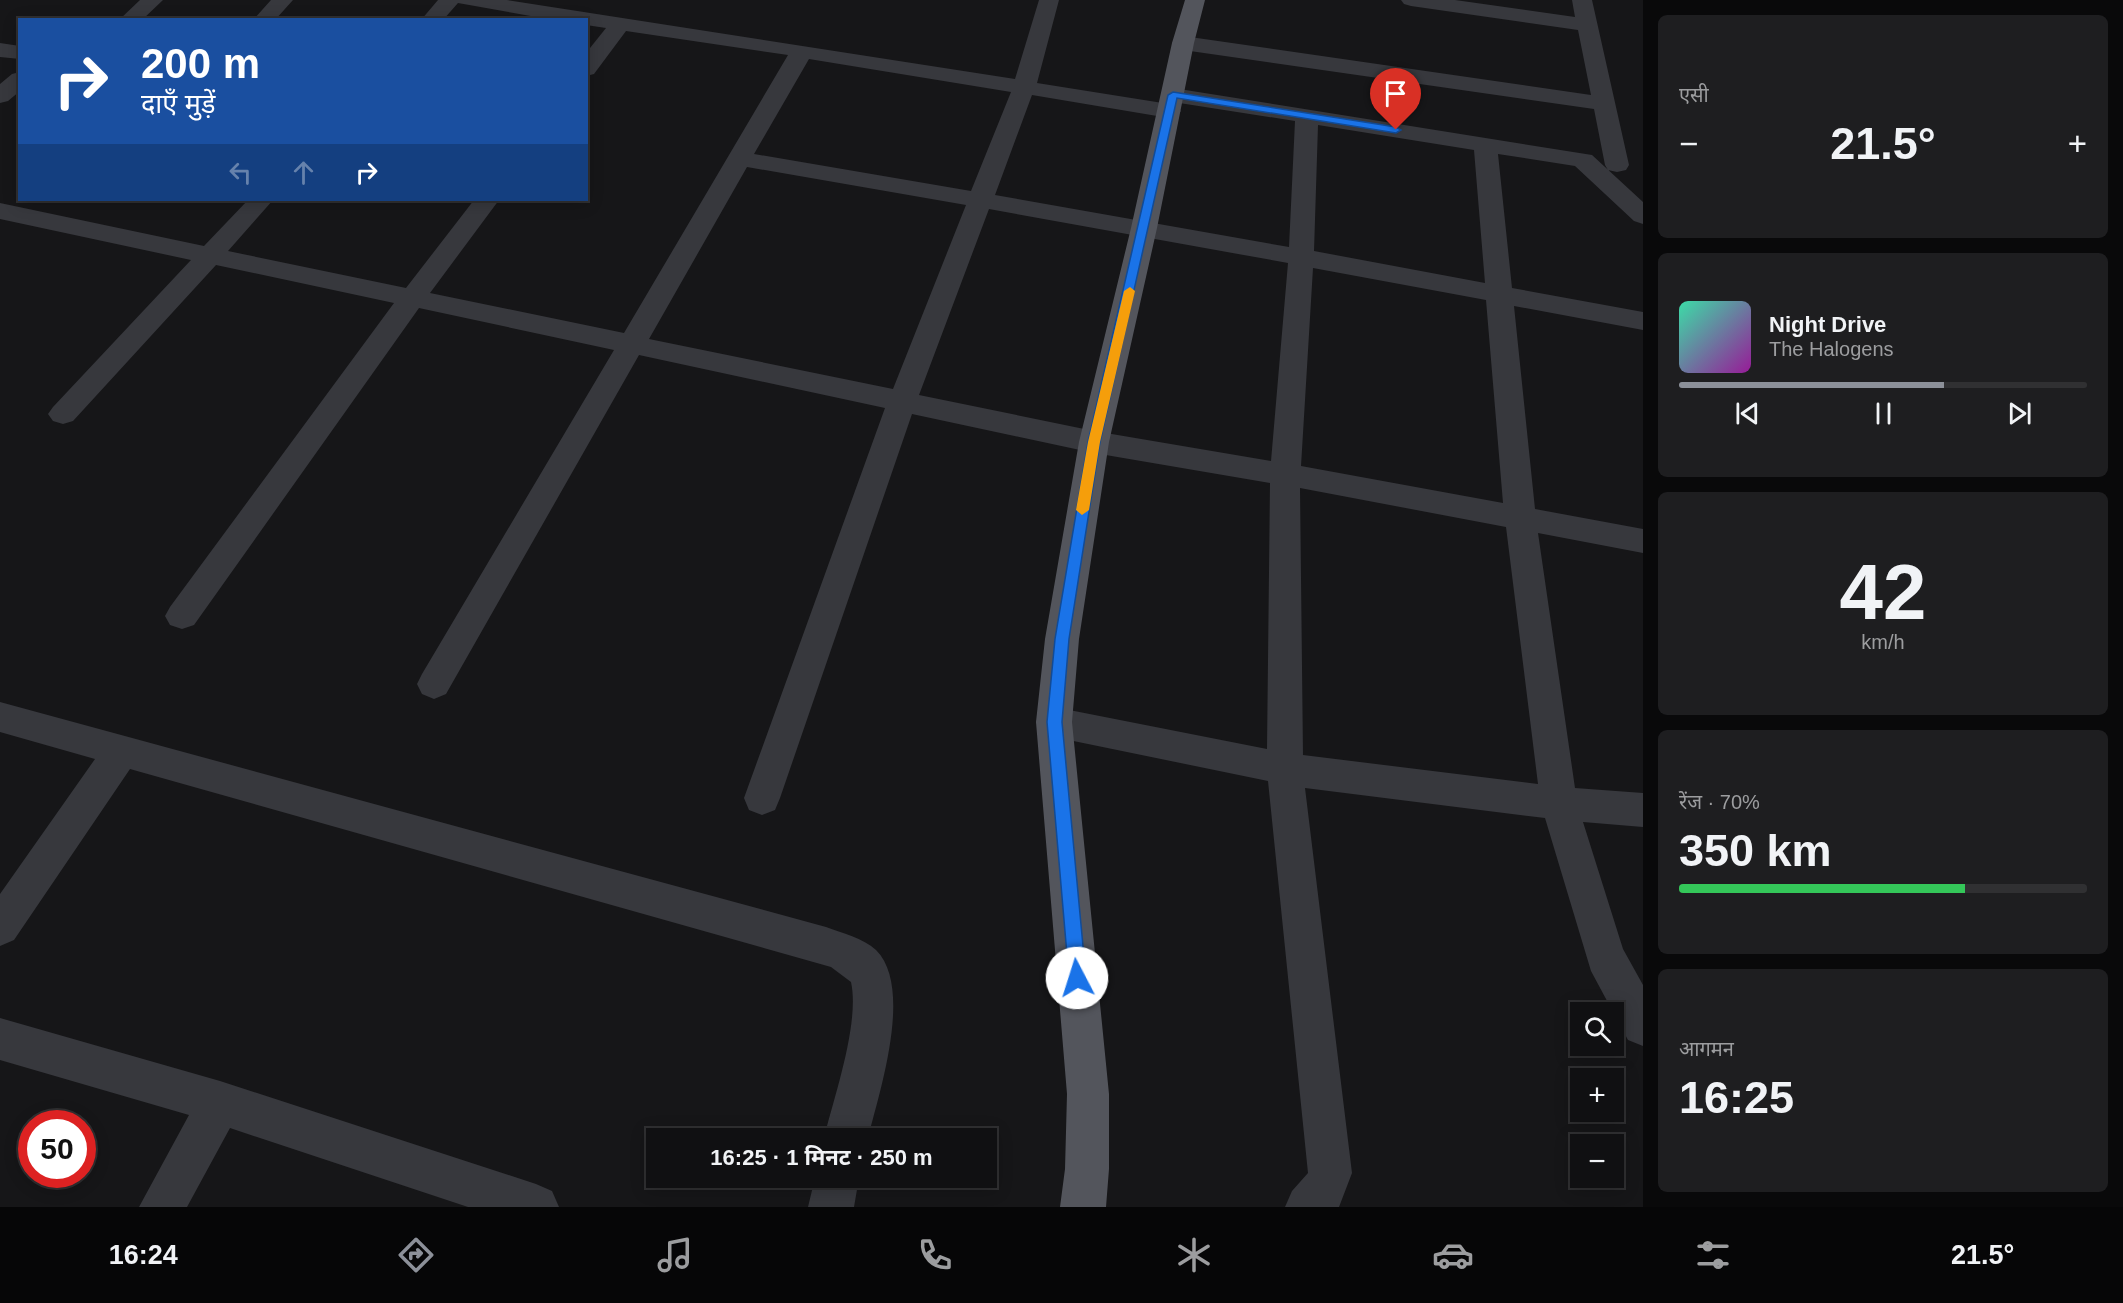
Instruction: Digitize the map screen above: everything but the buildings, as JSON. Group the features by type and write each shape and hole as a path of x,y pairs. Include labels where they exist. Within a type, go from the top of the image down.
{"main road":[{"path":"1083,1207 1087,1169 1088,1094 1054,722 1062,639 1094,442 1195,0"}],"street":[{"path":"131,18 153,0"},
{"path":"265,18 283,0"},
{"path":"433,18 450,0"},
{"path":"466,0 582,18"},
{"path":"762,798 902,402 1024,87 1048,0"},
{"path":"1411,0 1586,25"},
{"path":"1582,0 1617,165"},
{"path":"588,19 1024,87 1307,116 1643,169"},
{"path":"588,66 621,24"},
{"path":"1184,43 1605,104"},
{"path":"0,50 18,53"},
{"path":"434,684 802,51"},
{"path":"0,96 18,81"},
{"path":"1307,116 1301,257 1285,474 1286,770 1330,1173 1325,1189 1308,1207"},
{"path":"1485,145 1520,518 1559,803 1605,957 1643,1025"},
{"path":"740,159 1144,228 1643,321"},
{"path":"1583,160 1643,216"},
{"path":"48,221 70,201"},
{"path":"63,414 260,201"},
{"path":"182,616 412,298 486,201"},
{"path":"0,211 1094,442 1285,474 1643,542"},
{"path":"0,717 826,946 855,957 871,977 873,1010 848,1128"},
{"path":"1054,722 1286,770 1559,803 1643,810"},
{"path":"0,927 122,750"},
{"path":"0,1039 220,1103 513,1204"},
{"path":"162,1207 220,1103"},
{"path":"831,1207 835,1188"}],"slow traffic":[{"path":"1082,510 1094,442 1130,291"}],"route":[{"path":"1077,978 1054,722 1062,639 1094,442 1173,95 1396,130"}]}
